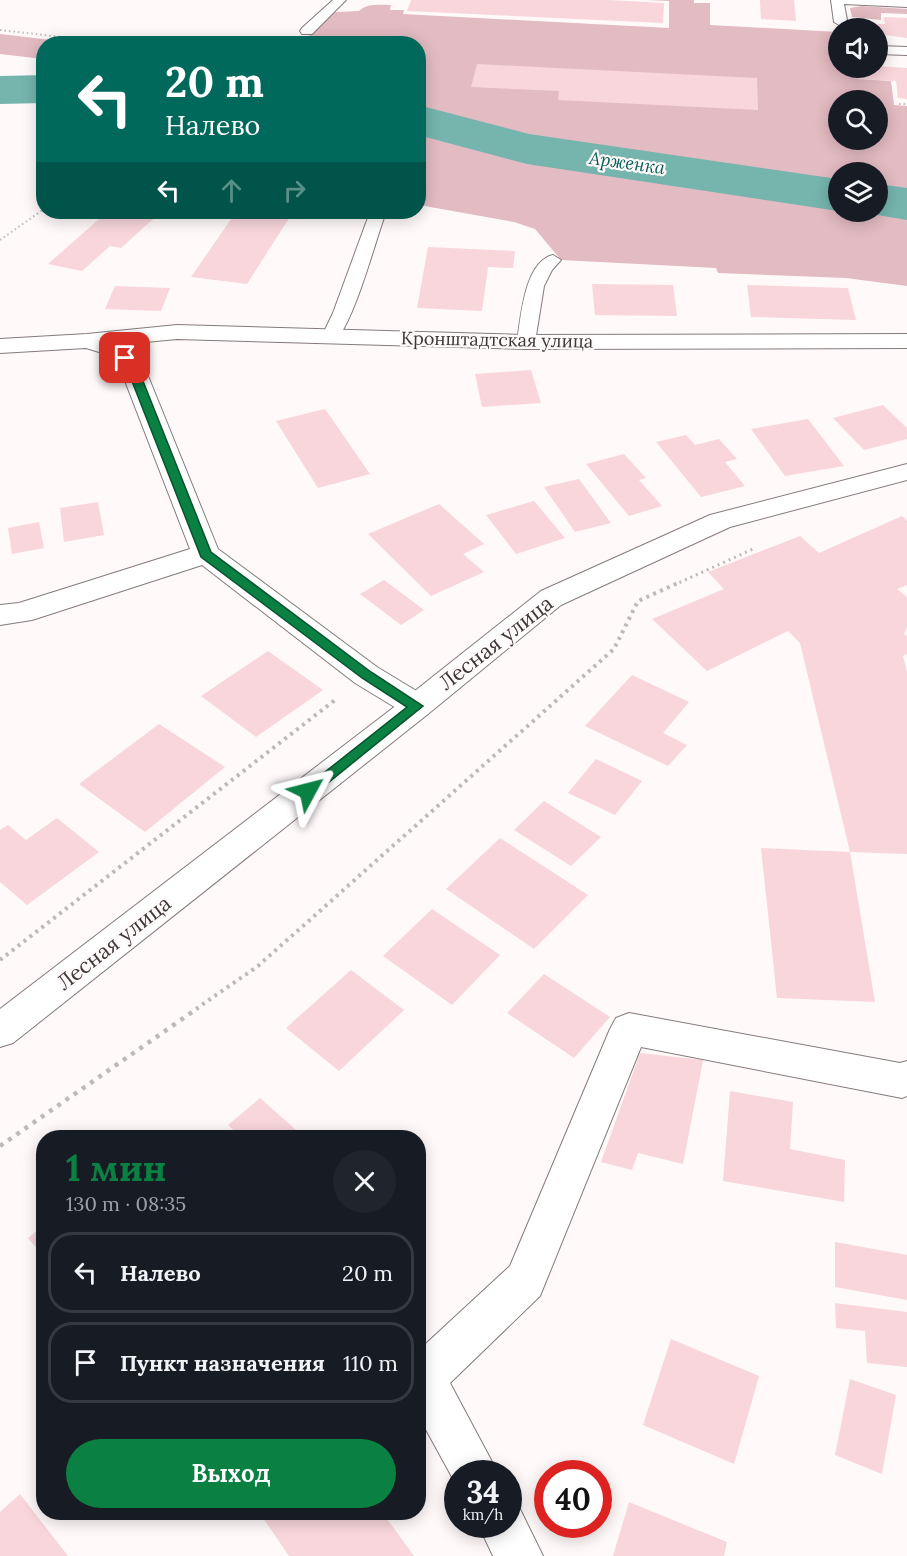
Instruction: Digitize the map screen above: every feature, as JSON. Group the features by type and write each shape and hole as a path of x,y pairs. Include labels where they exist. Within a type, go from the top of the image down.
{"street":[{"name":"Кронштадтская улица","path":"0,346 95,343 177,332 526,342 907,341"},
{"path":"95,343 118,350 132,366 206,554 366,675 417,706"},
{"name":"Лесная улица","path":"0,1031 417,706 551,598 720,521 905,475"},
{"path":"0,615 21,613 206,554"},
{"path":"426,1375 525,1281 629,1029 902,1081 907,1078"},
{"path":"426,1384 467,1460"},
{"path":"509,1538 519,1556"}],"lane":[{"path":"307,31 340,0"},
{"path":"837,0 840,18"},
{"path":"843,0 907,3"},
{"path":"888,50 907,51"},
{"path":"331,336 375,219"},
{"path":"526,342 538,277 543,267 552,260"}],"path":[{"path":"0,30 52,36"},
{"path":"899,104 907,104"},
{"path":"0,240 36,215"},
{"path":"0,1146 258,966 614,649 638,601 757,547"},
{"path":"0,960 366,675"}],"shaded area":[{"path":"646,0 694,0 694,3 710,3 710,25 828,31 828,78 891,81 894,105 907,106 907,286 846,278 718,273 716,268 561,260 535,229 514,222 426,206 426,36 309,36 336,12 359,11 374,5 391,5 390,10 404,10 403,14 669,28 669,1"},
{"path":"861,6 907,9 907,14 881,13 881,18 852,17 850,8"},
{"path":"0,34 36,38 36,58 0,54"}],"building":[{"path":"411,0 608,0 664,3 663,23 407,11"},
{"path":"760,0 794,0 796,21 761,19"},
{"path":"883,17 907,18 907,38 888,35 888,18"},
{"path":"477,64 757,78 758,110 558,100 559,91 471,87"},
{"path":"888,67 907,68 907,99 898,98 896,81 858,79 888,78"},
{"path":"99,219 153,219 121,248 110,246 82,271 48,264"},
{"path":"231,219 289,219 247,284 191,277"},
{"path":"428,247 515,251 513,268 488,267 482,311 417,308"},
{"path":"592,284 673,285 677,316 595,315"},
{"path":"747,285 848,288 856,320 751,317"},
{"path":"115,286 170,288 161,311 105,309"},
{"path":"531,370 541,403 482,407 475,374"},
{"path":"883,405 907,428 907,439 864,450 833,418"},
{"path":"325,409 370,474 318,488 276,421"},
{"path":"808,419 844,466 785,476 751,429"},
{"path":"686,435 695,445 719,439 737,459 725,462 745,486 701,497 656,442"},
{"path":"624,454 646,478 639,480 662,506 629,516 586,464"},
{"path":"579,479 611,523 575,532 544,487"},
{"path":"534,501 565,538 516,554 486,515"},
{"path":"98,502 104,535 64,542 60,508"},
{"path":"439,504 484,544 463,554 484,572 431,596 368,534"},
{"path":"902,516 907,521 907,585 897,589 907,597 907,627 904,634 907,636 907,654 903,656 907,672 907,854 850,852 800,643 788,631 707,671 652,619 724,589 708,572 800,536 819,553"},
{"path":"39,522 44,548 12,554 8,528"},
{"path":"384,580 424,610 401,625 360,594"},
{"path":"268,651 323,690 256,737 201,696"},
{"path":"632,675 689,702 663,733 687,745 668,766 585,726"},
{"path":"159,724 225,767 145,832 79,784"},
{"path":"596,759 642,781 615,815 568,793"},
{"path":"544,801 601,837 571,866 514,830"},
{"path":"57,818 99,852 27,905 0,882 0,830 8,825 26,840"},
{"path":"500,838 588,895 534,949 446,889"},
{"path":"761,848 850,852 875,1002 777,998"},
{"path":"432,909 500,955 452,1005 383,956"},
{"path":"351,970 404,1010 339,1071 286,1028"},
{"path":"544,974 610,1017 574,1058 507,1013"},
{"path":"640,1053 703,1060 683,1164 638,1153 632,1170 601,1162"},
{"path":"730,1091 793,1102 790,1149 845,1160 844,1202 723,1181"},
{"path":"260,1098 296,1130 233,1130 228,1125"},
{"path":"36,1232 36,1248 28,1238"},
{"path":"835,1242 907,1255 907,1300 835,1287"},
{"path":"835,1303 907,1312 907,1367 867,1363 865,1331 836,1328"},
{"path":"671,1339 759,1376 734,1464 643,1425"},
{"path":"850,1379 896,1395 882,1474 835,1455"},
{"path":"20,1494 36,1515 36,1520 40,1520 68,1556 0,1556 0,1512"},
{"path":"629,1502 727,1542 724,1556 613,1556"},
{"path":"264,1520 388,1520 414,1556 289,1556"}],"waterway":[{"name":"Арженка","path":"0,90 36,89"},
{"name":"Арженка","path":"426,122 527,149 828,194"},
{"name":"Арженка","path":"888,201 907,204"}],"route":[{"path":"125,358 132,366 206,554 366,675 417,706 308,791"}]}
